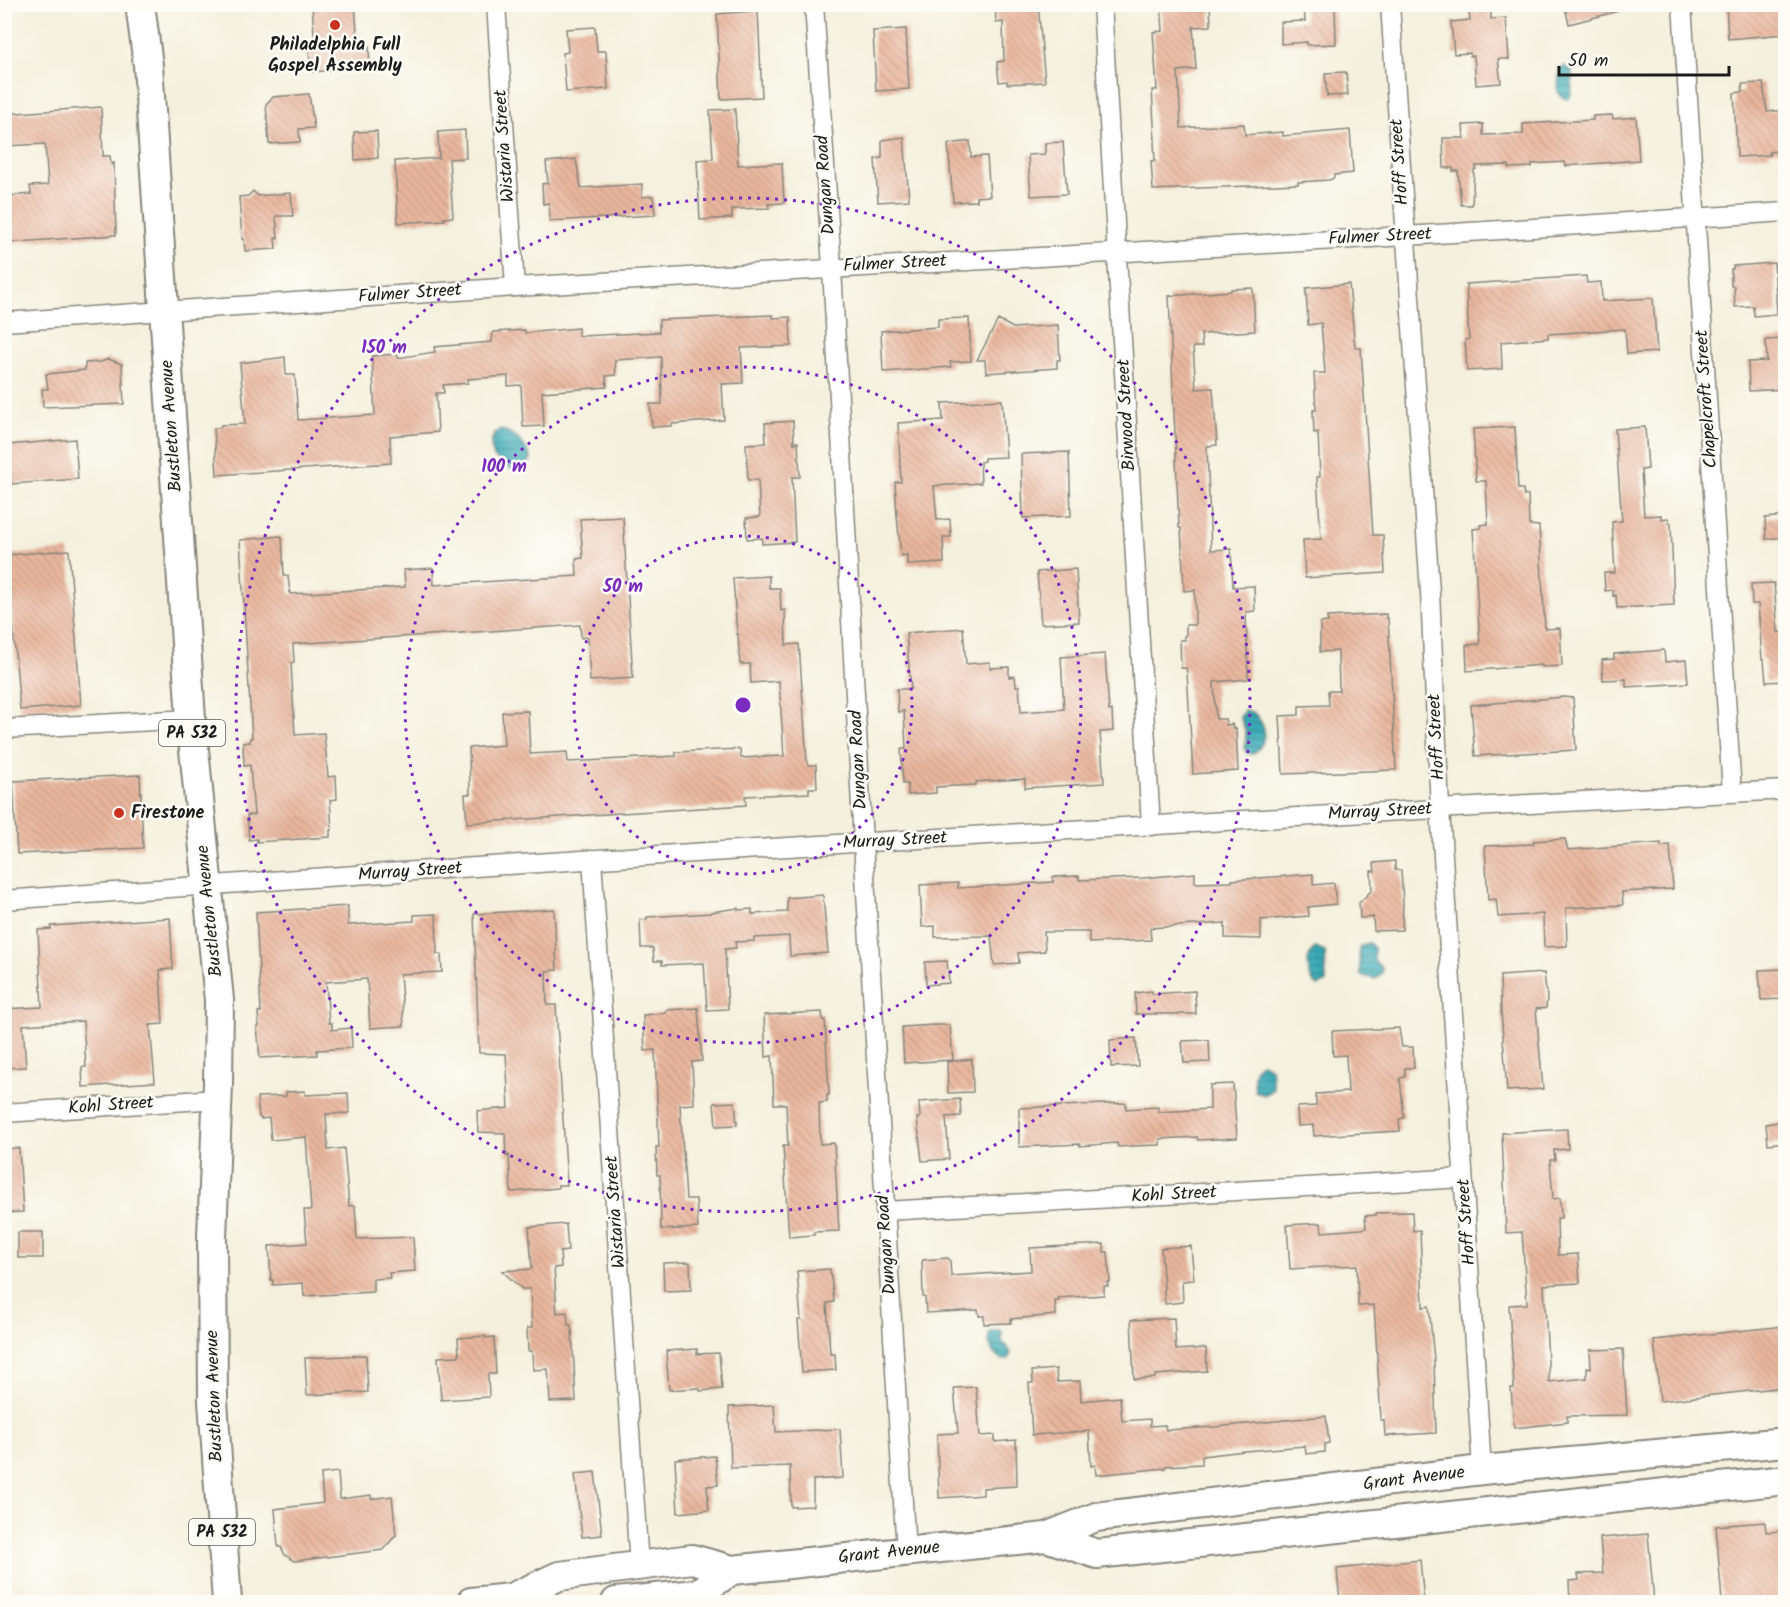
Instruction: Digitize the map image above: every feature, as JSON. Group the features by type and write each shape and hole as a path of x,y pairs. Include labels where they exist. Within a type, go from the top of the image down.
{"main road":[{"name":"Bustleton Avenue","path":"140,4 148,65 191,719 219,1000 218,1099 212,1237 213,1401 227,1602"},
{"name":"Grant Avenue","path":"511,1598 559,1576 692,1559 732,1570 906,1552 1046,1537 1096,1517 1482,1470 1785,1442"},
{"path":"1696,1450 1698,1489"},
{"name":"Grant Avenue","path":"1046,1537 1097,1554 1785,1480"},
{"name":"Grant Avenue","path":"616,1602 697,1594 732,1570"},
{"name":"Grant Avenue","path":"471,1602 511,1598 539,1602"}],"street":[{"name":"Wistaria Street","path":"496,4 515,287"},
{"name":"Dungan Road","path":"814,4 832,268 863,843 906,1552"},
{"name":"Birwood Street","path":"1102,4 1151,826"},
{"name":"Hoff Street","path":"1390,4 1430,592 1440,808 1482,1470"},
{"name":"Chapelcroft Street","path":"1683,4 1732,793"},
{"name":"Fulmer Street","path":"4,321 515,287 1785,212"},
{"path":"4,729 191,719"},
{"name":"Murray Street","path":"4,900 592,859 1440,808 1785,790"},
{"name":"Wistaria Street","path":"592,859 639,1566"},
{"name":"Kohl Street","path":"4,1113 218,1099"},
{"name":"Kohl Street","path":"885,1212 1463,1178"}],"water":[{"path":"1565,66 1572,71 1571,93 1567,99 1558,92 1559,69"},
{"path":"499,430 514,436 526,449 531,459 524,470 514,471 494,457 491,442"},
{"path":"1244,711 1253,712 1263,727 1262,744 1253,754 1245,750 1246,732 1240,717"},
{"path":"1369,943 1374,948 1374,961 1382,968 1382,973 1375,979 1360,975 1359,947"},
{"path":"1316,948 1325,952 1326,982 1319,986 1311,979 1308,967 1310,955"},
{"path":"1262,1063 1271,1068 1273,1089 1264,1095 1255,1091 1254,1083 1256,1068"},
{"path":"993,1331 1002,1333 1002,1341 1011,1353 1009,1359 1004,1360 993,1352 989,1333"}],"building":[{"name":"Philadelphia Full Gospel Assembly","path":"312,4 355,4 358,46 369,46 370,67 311,72 309,50 315,50"},
{"path":"995,4 1038,4 1045,82 1007,84 1007,81 999,82 997,62 1004,61 1003,22 996,23"},
{"path":"1161,4 1210,4 1211,26 1193,27 1196,69 1178,71 1181,128 1244,124 1245,135 1283,132 1283,136 1350,130 1353,173 1334,175 1334,178 1329,180 1298,182 1298,184 1153,190 1151,161 1155,161 1155,142 1152,90 1157,90 1153,32 1163,31"},
{"path":"1304,4 1335,4 1336,44 1307,45 1307,42 1281,44 1281,22 1305,21"},
{"path":"1564,4 1618,4 1619,11 1569,24"},
{"path":"1726,4 1785,4 1785,34 1728,39"},
{"path":"758,11 762,97 721,99 717,14"},
{"path":"1491,11 1491,19 1506,18 1509,59 1498,59 1501,83 1476,85 1474,56 1470,56 1470,53 1454,54 1451,22 1470,20 1469,13"},
{"path":"595,27 597,51 606,51 608,89 566,92 563,53 568,52 566,29"},
{"path":"906,29 909,89 876,91 873,31"},
{"path":"1346,72 1348,95 1327,96 1325,73"},
{"path":"1763,83 1767,112 1785,110 1785,150 1769,152 1770,155 1737,157 1734,93 1743,92 1742,84"},
{"path":"309,94 314,128 299,129 300,142 269,144 266,104 273,97"},
{"path":"101,107 103,156 110,156 111,164 114,163 116,235 4,243 4,201 8,201 8,196 31,194 30,186 48,185 45,144 4,146 4,114"},
{"path":"735,109 738,165 782,163 784,203 768,204 769,208 733,209 732,218 700,220 697,160 713,159 710,110"},
{"path":"1612,115 1613,119 1636,117 1639,160 1566,166 1565,162 1532,164 1532,167 1476,166 1472,205 1461,205 1458,171 1453,171 1453,168 1444,168 1443,138 1464,138 1463,125 1483,124 1483,135 1523,134 1523,124 1593,120 1593,116"},
{"path":"465,130 466,158 449,159 453,217 444,218 445,220 398,223 395,161 439,158 438,132"},
{"path":"377,131 378,158 355,160 354,132"},
{"path":"904,137 909,200 878,202 875,159 882,158 882,140"},
{"path":"970,141 971,157 987,156 990,196 976,197 977,201 953,202 948,144"},
{"path":"1063,142 1067,194 1031,196 1028,155 1045,154 1045,143"},
{"path":"576,159 581,188 642,184 642,197 653,196 655,215 550,221 549,203 543,204 542,184 548,183 546,162"},
{"path":"253,191 258,196 291,193 293,216 276,216 278,238 275,238 276,249 245,251 239,197 248,196"},
{"path":"1774,263 1777,314 1754,316 1753,306 1735,307 1734,286 1731,286 1733,266"},
{"path":"1586,276 1587,283 1601,282 1602,301 1653,298 1657,352 1627,354 1625,329 1548,334 1548,338 1501,342 1502,369 1467,371 1465,340 1469,339 1466,284"},
{"path":"1349,284 1355,348 1361,348 1373,535 1383,535 1385,573 1305,578 1303,540 1321,539 1317,477 1320,477 1318,432 1314,433 1313,410 1316,410 1314,373 1325,373 1321,323 1308,325 1306,288"},
{"path":"1253,288 1255,331 1201,334 1202,347 1193,347 1196,389 1213,388 1217,445 1207,446 1211,550 1231,549 1233,587 1254,586 1255,611 1246,612 1248,679 1214,682 1216,719 1226,719 1226,725 1232,724 1233,729 1236,728 1238,771 1193,774 1187,672 1186,668 1181,668 1180,640 1185,640 1186,625 1195,625 1195,590 1184,591 1169,296"},
{"path":"773,315 773,318 790,317 791,346 741,348 743,383 722,384 724,420 652,427 650,404 662,404 661,357 615,360 616,375 606,376 607,387 542,392 544,426 523,427 521,385 508,386 508,376 468,379 468,383 443,385 444,393 436,393 438,432 390,436 391,463 217,475 214,428 220,428 221,425 245,424 240,363 285,357 286,375 295,375 298,420 375,415 372,356 397,354 398,358 435,352 434,347 492,342 493,332 525,330 525,333 578,328 578,335 581,336 659,332 659,320"},
{"path":"969,318 971,361 950,362 951,367 883,372 881,331 938,327 938,319"},
{"path":"998,320 1013,328 1058,325 1060,360 1057,360 1057,368 986,373 985,360 977,360"},
{"path":"1785,339 1785,389 1749,391 1748,362 1767,361 1766,340"},
{"path":"108,359 122,364 124,404 43,407 42,389 48,389 46,374 85,370 85,363"},
{"path":"1002,400 1006,457 984,458 984,461 980,462 981,483 934,486 937,520 950,519 951,537 943,537 944,563 907,565 907,555 901,556 897,516 895,482 901,482 898,423 943,420 942,403"},
{"path":"793,421 794,443 798,442 800,477 792,477 795,542 762,544 762,538 747,539 746,518 760,517 758,480 748,480 746,444 766,443 765,423"},
{"path":"1515,427 1518,489 1523,489 1524,496 1528,495 1529,525 1539,526 1545,629 1560,628 1562,666 1542,667 1542,665 1467,671 1466,645 1480,644 1473,529 1488,524 1486,481 1476,481 1473,429"},
{"path":"1645,427 1648,469 1641,470 1644,516 1661,515 1661,519 1669,518 1669,523 1671,523 1674,605 1617,608 1616,595 1613,596 1613,590 1605,591 1604,573 1615,573 1612,522 1622,521 1615,429"},
{"path":"75,439 78,479 11,484 8,445"},
{"path":"1069,452 1071,516 1023,518 1021,454"},
{"path":"1785,516 1785,537 1766,539 1765,518"},
{"path":"623,517 633,678 590,681 588,637 581,638 580,625 293,644 294,662 291,663 295,735 324,733 328,777 336,776 337,799 330,800 332,830 330,830 330,837 257,842 257,839 249,840 247,815 254,815 250,765 244,766 243,743 250,742 252,738 240,540 282,537 284,576 288,576 290,594 405,587 404,570 433,568 434,585 577,576 576,559 583,558 580,519"},
{"path":"69,550 81,705 20,710 7,555"},
{"path":"1076,569 1079,622 1041,624 1037,572"},
{"path":"769,576 769,588 780,588 781,611 785,610 786,645 799,644 807,762 808,765 816,765 817,788 809,788 809,793 745,796 746,805 467,823 465,794 470,794 469,748 504,745 502,712 528,711 530,754 567,752 568,762 676,756 676,752 740,749 741,758 784,756 779,681 751,683 750,664 740,664 737,634 733,578"},
{"path":"1774,583 1778,632 1785,632 1785,681 1766,682 1758,604 1752,604 1751,584"},
{"path":"1386,614 1396,770 1283,774 1280,716 1299,715 1299,706 1329,705 1328,691 1339,691 1338,651 1320,652 1320,623 1328,622 1327,617"},
{"path":"963,628 966,664 990,662 990,668 1009,667 1009,677 1015,676 1016,686 1019,686 1021,712 1064,709 1061,657 1105,654 1109,711 1112,710 1113,731 1100,732 1104,783 1025,788 1025,779 1003,780 976,782 976,785 936,787 936,793 908,795 908,784 903,784 901,749 906,749 904,711 898,712 897,689 911,689 906,633"},
{"path":"1664,650 1665,662 1686,660 1688,683 1626,687 1626,679 1603,680 1602,660 1614,659 1614,654"},
{"path":"1573,698 1576,750 1475,756 1471,705"},
{"path":"140,775 143,848 17,854 13,781"},
{"path":"1565,839 1568,850 1661,843 1661,846 1670,845 1673,889 1622,892 1623,905 1566,908 1567,946 1544,947 1543,914 1498,917 1496,899 1488,900 1485,846 1534,844 1533,841"},
{"path":"1395,861 1395,870 1401,870 1402,930 1374,931 1373,917 1360,918 1359,903 1372,890 1371,871 1375,871 1374,863"},
{"path":"1195,873 1195,883 1232,882 1232,880 1313,874 1313,885 1334,883 1336,904 1308,907 1309,916 1261,920 1261,939 1225,938 1225,923 1150,928 1151,940 1089,943 1089,932 1044,932 1045,951 1018,953 1019,963 994,965 991,936 935,937 935,926 922,927 920,885 958,883 958,888 1053,882 1053,877 1079,876 1079,880 1143,878"},
{"path":"823,895 828,953 790,956 789,936 754,938 754,941 735,942 736,948 725,949 728,1009 707,1010 704,963 662,965 662,961 654,961 653,948 641,948 640,920 647,919 647,917 711,913 738,908 738,910 752,909 752,914 787,912 787,898"},
{"path":"348,906 348,925 414,921 414,915 436,914 437,954 441,954 442,972 400,974 404,1026 370,1028 367,979 326,982 329,1023 332,1023 332,1030 351,1028 352,1048 317,1050 317,1055 260,1058 257,1027 259,1026 258,1012 261,1012 256,912"},
{"path":"554,909 557,970 546,971 547,1005 556,1005 567,1185 558,1185 558,1188 511,1192 505,1133 478,1132 477,1111 509,1108 506,1054 479,1053 474,914"},
{"path":"170,918 173,969 160,970 163,1024 150,1025 155,1082 83,1087 82,1067 86,1067 83,1021 23,1025 26,1067 4,1068 4,1009 42,1007 38,930 51,929 51,926"},
{"path":"947,961 949,983 926,985 925,962"},
{"path":"1785,969 1785,999 1761,1000 1759,970"},
{"path":"1544,973 1546,1008 1536,1009 1543,1089 1507,1091 1500,976"},
{"path":"1152,991 1152,994 1195,991 1196,1014 1136,1014 1135,993"},
{"path":"698,1008 702,1061 692,1062 694,1104 680,1105 686,1199 696,1199 698,1228 661,1230 660,1175 657,1175 656,1147 659,1147 655,1050 645,1051 643,1015 666,1013 666,1010"},
{"path":"822,1012 823,1020 825,1020 829,1095 827,1095 827,1102 819,1103 820,1144 834,1143 839,1231 814,1232 814,1235 789,1237 783,1146 788,1146 786,1104 774,1104 772,1056 766,1057 764,1015"},
{"path":"950,1025 953,1060 904,1063 902,1027"},
{"path":"1399,1028 1402,1047 1413,1047 1414,1068 1405,1068 1405,1077 1400,1078 1404,1118 1399,1119 1400,1131 1314,1136 1313,1125 1298,1126 1297,1107 1316,1106 1316,1094 1348,1092 1346,1055 1333,1056 1332,1031"},
{"path":"1136,1038 1138,1066 1111,1067 1110,1040"},
{"path":"1209,1040 1210,1062 1184,1063 1182,1041"},
{"path":"972,1059 973,1092 948,1093 947,1062"},
{"path":"1233,1084 1237,1138 1160,1139 1160,1145 1118,1147 1117,1143 1019,1147 1019,1108 1126,1103 1126,1109 1158,1107 1158,1112 1210,1109 1210,1085"},
{"path":"305,1091 305,1095 348,1093 349,1113 326,1114 328,1150 344,1148 349,1206 355,1206 357,1239 413,1237 415,1271 389,1273 390,1278 373,1279 373,1292 304,1296 303,1283 273,1285 273,1280 271,1280 269,1246 307,1243 304,1210 311,1210 306,1137 271,1140 269,1118 259,1117 257,1097 286,1096 286,1092"},
{"path":"960,1099 961,1116 946,1117 949,1159 922,1161 917,1118 920,1118 919,1102"},
{"path":"735,1102 737,1125 716,1126 714,1103"},
{"path":"1785,1121 1785,1142 1768,1144 1766,1124"},
{"path":"1567,1129 1568,1149 1554,1150 1555,1160 1550,1160 1553,1199 1560,1198 1561,1218 1557,1218 1558,1255 1578,1254 1580,1283 1544,1285 1549,1382 1587,1378 1587,1367 1591,1368 1590,1350 1623,1349 1627,1415 1567,1416 1567,1422 1514,1428 1509,1305 1527,1304 1522,1232 1506,1233 1502,1133"},
{"path":"19,1148 23,1212 4,1213 4,1149"},
{"path":"1412,1212 1413,1231 1420,1230 1423,1307 1429,1306 1434,1360 1436,1433 1385,1436 1384,1420 1381,1420 1374,1305 1358,1306 1357,1265 1290,1269 1287,1225 1321,1223 1322,1232 1362,1229 1366,1228 1365,1216 1376,1215 1376,1213"},
{"path":"566,1224 568,1251 560,1252 561,1267 554,1268 557,1313 567,1312 568,1325 571,1325 572,1331 576,1401 550,1402 548,1369 533,1370 532,1351 528,1351 527,1328 532,1328 530,1289 522,1289 502,1271 532,1269 529,1227"},
{"path":"18,1232 43,1232 43,1258 18,1258"},
{"path":"1104,1244 1104,1252 1108,1252 1110,1282 1107,1282 1108,1286 1104,1286 1104,1295 1058,1298 1059,1301 1055,1301 1056,1315 1011,1319 1011,1323 984,1324 984,1316 979,1316 978,1310 926,1313 925,1297 923,1297 923,1260 948,1258 951,1276 1031,1271 1030,1248"},
{"path":"1191,1246 1194,1280 1182,1281 1183,1302 1165,1304 1161,1248"},
{"path":"690,1262 691,1290 664,1291 663,1263"},
{"path":"830,1269 834,1302 827,1303 830,1354 835,1354 836,1370 802,1372 797,1271"},
{"path":"1174,1318 1176,1350 1206,1348 1207,1371 1134,1379 1131,1320"},
{"path":"1785,1326 1785,1387 1660,1401 1654,1340"},
{"path":"485,1336 485,1338 494,1337 496,1374 488,1374 489,1397 441,1400 438,1357 459,1356 458,1338"},
{"path":"697,1349 697,1354 719,1353 722,1389 669,1390 666,1351"},
{"path":"366,1355 368,1392 307,1395 305,1358"},
{"path":"1056,1369 1057,1382 1080,1381 1081,1401 1120,1397 1122,1421 1150,1419 1150,1426 1165,1425 1166,1430 1326,1416 1329,1443 1325,1444 1325,1452 1306,1454 1305,1446 1245,1451 1202,1456 1202,1464 1165,1466 1165,1468 1096,1475 1095,1465 1091,1466 1089,1431 1032,1435 1029,1383 1033,1383 1032,1371"},
{"path":"976,1387 980,1436 995,1435 995,1442 1016,1440 1017,1486 983,1488 983,1495 939,1498 937,1434 958,1433 954,1388"},
{"path":"774,1405 776,1432 840,1429 843,1478 813,1480 813,1506 791,1507 790,1466 731,1468 729,1407"},
{"path":"715,1456 718,1485 707,1486 709,1510 678,1513 675,1459"},
{"path":"338,1472 340,1499 371,1495 371,1499 392,1496 396,1535 383,1550 294,1561 285,1555 281,1547 278,1547 275,1509 323,1503 321,1474"},
{"path":"595,1472 602,1535 582,1537 575,1474"},
{"path":"1765,1522 1766,1532 1782,1531 1785,1602 1722,1602 1716,1526"},
{"path":"1648,1534 1654,1602 1570,1602 1569,1581 1579,1580 1578,1574 1603,1573 1600,1538"},
{"path":"1420,1560 1424,1602 1340,1602 1337,1569"}],"place":[{"name":"Philadelphia Full Gospel Assembly","path":"335,25"},
{"name":"Firestone","path":"119,813"}]}
